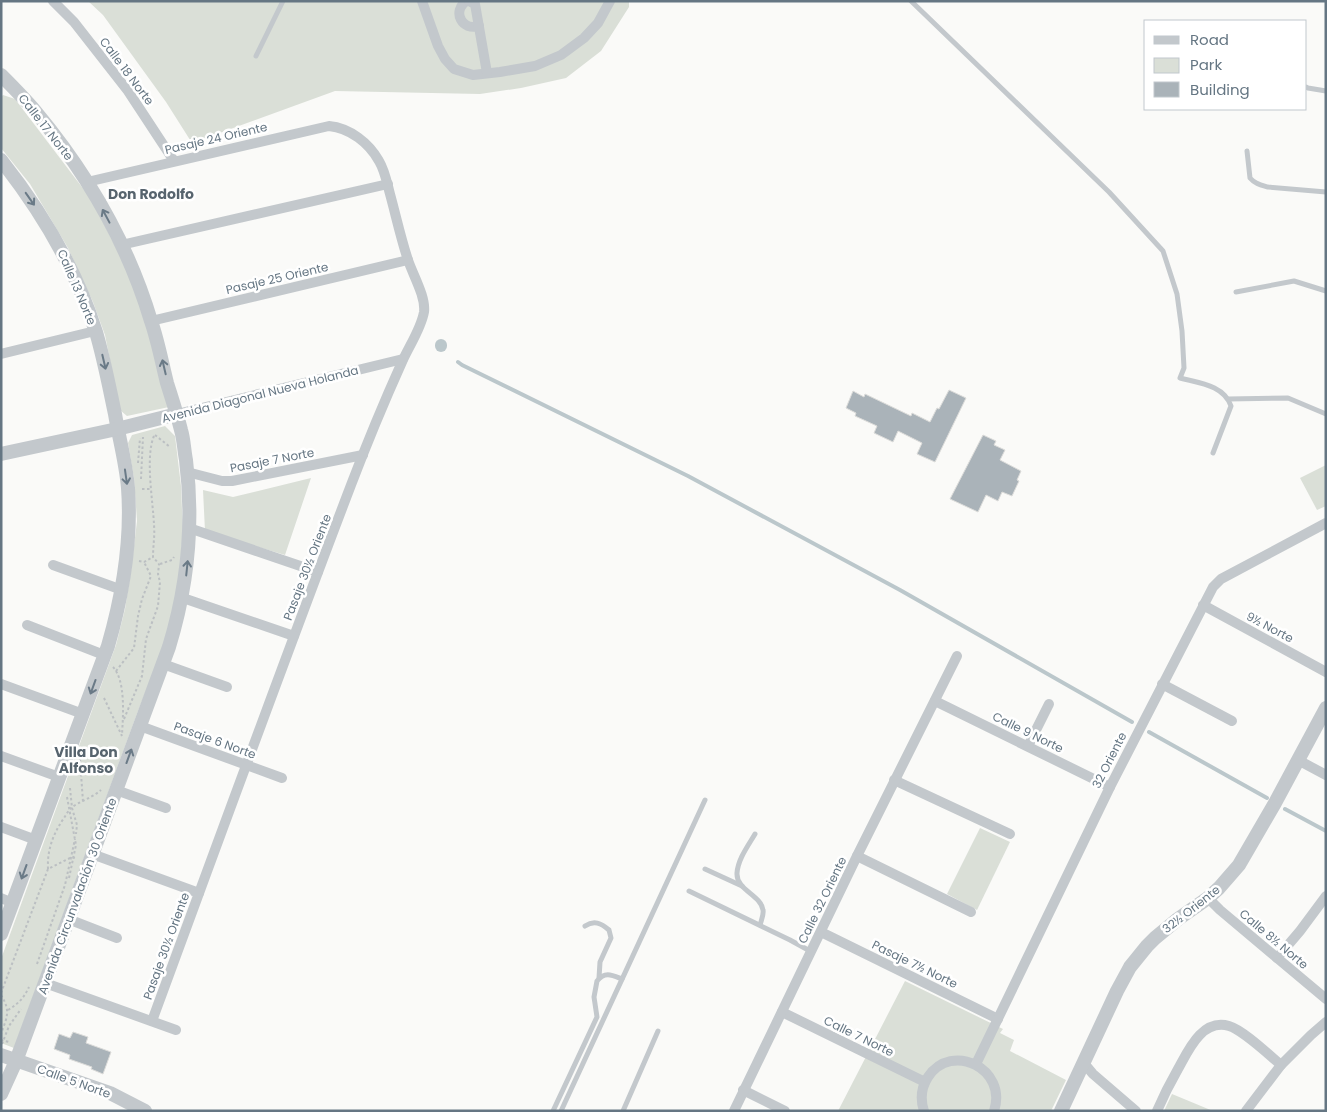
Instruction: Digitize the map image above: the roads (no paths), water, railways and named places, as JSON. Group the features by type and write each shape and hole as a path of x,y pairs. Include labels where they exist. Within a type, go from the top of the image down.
{"street":[{"name":"Calle 18 Norte","path":"53,1 74,22 128,91 174,161"},
{"path":"422,1 438,46 445,59 454,69 473,74 535,66 561,55 584,38 598,23 610,1"},
{"path":"478,26 474,27 464,24 458,15 460,8 467,1 475,4 487,73"},
{"name":"Calle 17 Norte","path":"2,78 51,130 87,182"},
{"name":"Pasaje 24 Oriente","path":"87,182 329,126 339,127 350,132"},
{"name":"Pasaje 30½ Oriente","path":"152,1021 318,572 363,455 424,313 424,303 408,260 388,184 380,162 370,148 350,132"},
{"name":"Calle 13 Norte","path":"1,160 35,207 62,251 86,305 105,363 117,429"},
{"name":"Avenida Circunvalación 30 Oriente","path":"1,1094 16,1061 38,979 68,919 92,854 110,788 140,726 163,664 183,598 187,566 189,528 187,472 177,414 151,321 138,283 121,245 87,182"},
{"path":"121,245 388,184"},
{"name":"Pasaje 25 Oriente","path":"151,321 408,260"},
{"path":"1,354 95,331"},
{"name":"Avenida Diagonal Nueva Holanda","path":"1,454 117,429 403,359"},
{"path":"1,934 7,900 66,781 83,714 109,661 113,627 122,590 128,551 129,502 126,472 117,429"},
{"name":"Pasaje 7 Norte","path":"187,472 222,481 232,481 363,455"},
{"name":"32 Oriente","path":"976,1064 1110,787 1213,587 1222,579 1326,523"},
{"path":"189,528 318,572"},
{"path":"53,565 122,590"},
{"path":"183,598 294,636"},
{"name":"9½ Norte","path":"1203,605 1326,672"},
{"path":"26,625 109,661"},
{"name":"Calle 32 Oriente","path":"734,1111 856,856 957,656"},
{"path":"163,664 227,687"},
{"path":"1,684 83,714"},
{"path":"1162,684 1232,720"},
{"name":"Calle 9 Norte","path":"935,701 1110,787"},
{"path":"1028,746 1049,704"},
{"name":"32½ Oriente","path":"1061,1111 1120,985 1139,956 1146,946 1164,930 1208,898 1243,859 1326,708"},
{"name":"Pasaje 6 Norte","path":"140,726 282,778"},
{"path":"1,756 66,781"},
{"path":"1298,760 1326,775"},
{"path":"894,780 1010,834"},
{"path":"110,788 166,808"},
{"path":"1,827 36,840"},
{"path":"92,854 200,893"},
{"path":"856,856 971,912"},
{"path":"1277,958 1326,896"},
{"name":"Calle 8½ Norte","path":"1208,898 1326,999"},
{"path":"68,919 117,938"},
{"name":"Pasaje 7½ Norte","path":"821,932 998,1019"},
{"path":"38,979 176,1030"},
{"name":"Calle 7 Norte","path":"782,1012 925,1082"},
{"path":"1246,1111 1281,1066 1326,1022"},
{"path":"1157,1111 1191,1045 1205,1030 1216,1025 1226,1025 1239,1030 1281,1066"},
{"name":"Calle 5 Norte","path":"1,1055 110,1094 145,1111"},
{"path":"924,1111 921,1098 922,1090 930,1074 938,1067 956,1061 976,1064 987,1073 994,1085 996,1099 994,1111"},
{"path":"1083,1062 1093,1074 1136,1111"},
{"path":"743,1090 785,1111"}],"lane":[{"path":"256,56 282,1"},
{"path":"911,1 1108,192 1164,251 1177,294 1182,331 1184,368 1180,378 1208,385 1222,392 1231,406 1213,453"},
{"path":"1307,88 1326,91"},
{"path":"1247,151 1250,178 1259,185 1326,192"},
{"path":"1236,292 1294,281 1326,291"},
{"path":"1228,399 1288,398 1326,414"},
{"path":"561,1111 705,800"},
{"path":"742,886 737,875 740,861 755,834"},
{"path":"704,869 742,886 761,904 764,912 760,925"},
{"path":"689,891 811,952"},
{"path":"553,1111 597,1017 594,997 599,978 600,962 611,938 609,930 599,923 590,922 585,926"},
{"path":"599,978 609,974 622,979"},
{"path":"623,1111 658,1031"}],"waterway":[{"path":"458,362 688,476 900,590 1132,722"},
{"path":"1149,732 1267,798"},
{"path":"1285,809 1326,831"}],"district":[{"name":"Don Rodolfo","path":"151,194"},
{"name":"Villa Don Alfonso","path":"86,760"}]}
